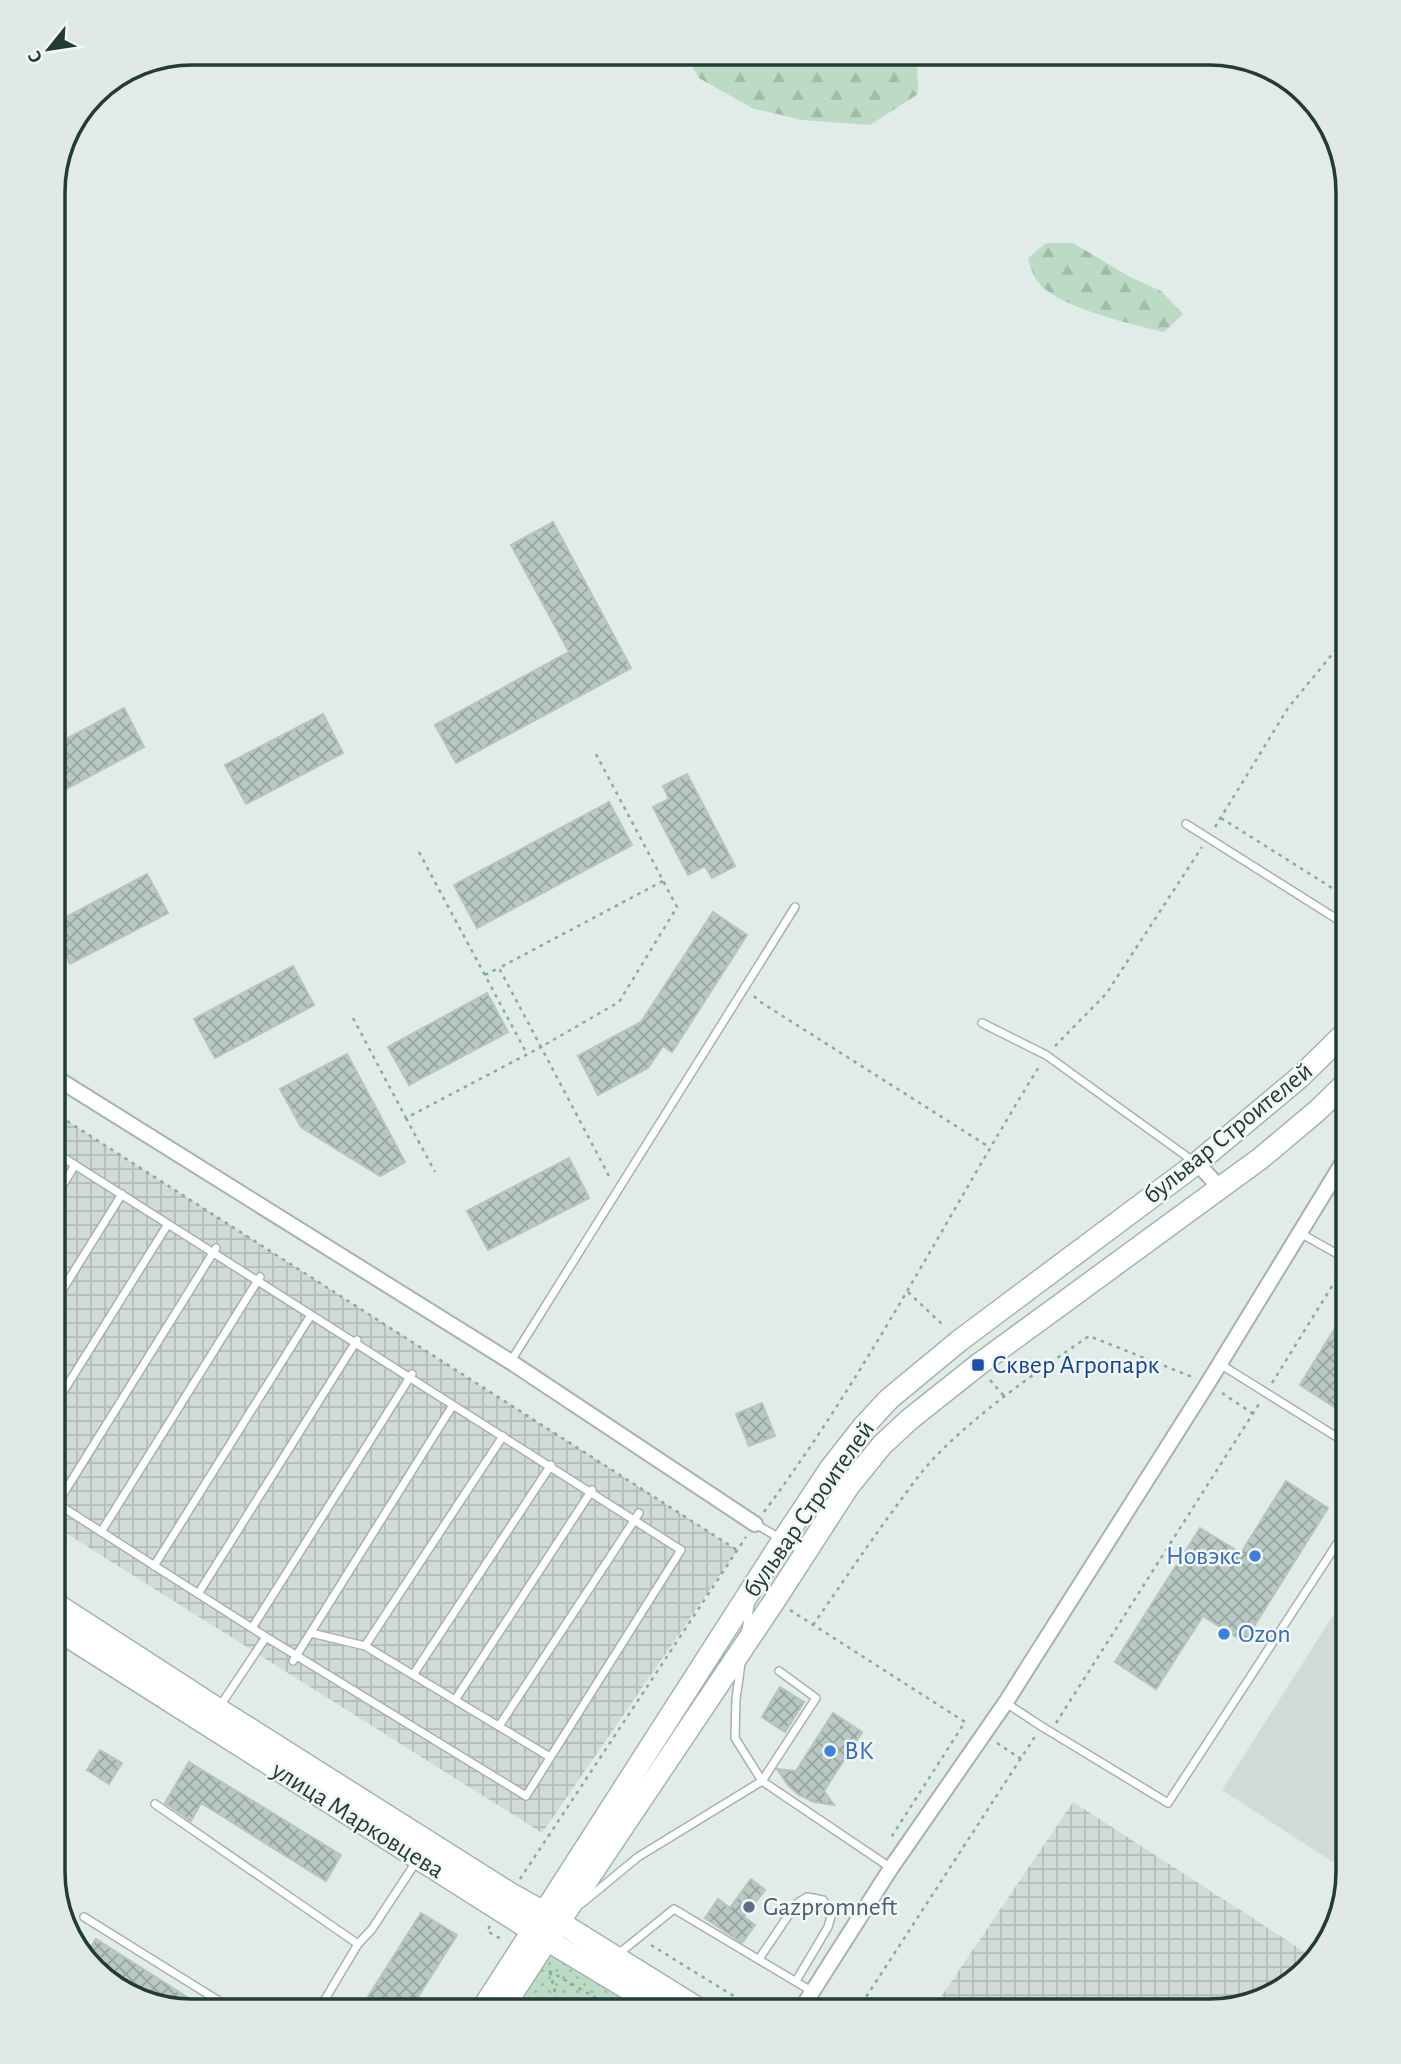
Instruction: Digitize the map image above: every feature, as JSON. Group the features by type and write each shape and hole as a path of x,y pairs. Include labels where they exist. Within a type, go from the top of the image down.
{"main road":[{"name":"бульвар Строителей","path":"512,1999 542,1966 545,1926 753,1587 830,1469 863,1427 889,1399 970,1333 1197,1163 1300,1077 1336,1042"},
{"name":"бульвар Строителей","path":"490,1999 744,1648 848,1487 882,1445 978,1365 1221,1189 1336,1093"},
{"name":"улица Марковцева","path":"65,1610 511,1894 545,1926 648,1999"},
{"name":"улица Марковцева","path":"65,1636 419,1858 545,1926 614,1957 682,1999"}],"street":[{"path":"65,1083 511,1362 755,1524"},
{"path":"1197,1163 1221,1189"},
{"path":"808,1999 891,1868 985,1735 1336,1176"}],"lane":[{"path":"1186,824 1336,918"},
{"path":"511,1362 795,907"},
{"path":"982,1023 1046,1055 1197,1163"},
{"path":"65,1159 168,1224 215,1250 311,1315 411,1375 453,1405 637,1517 681,1550 526,1796 295,1658 267,1637 65,1509"},
{"path":"65,1181 75,1165"},
{"path":"65,1286 122,1194"},
{"path":"65,1387 168,1224"},
{"path":"1300,1233 1336,1253"},
{"path":"65,1486 215,1250"},
{"path":"101,1532 259,1279"},
{"path":"154,1566 311,1315"},
{"path":"198,1594 356,1341"},
{"path":"1220,1364 1336,1436"},
{"path":"252,1628 411,1375"},
{"path":"295,1658 453,1405"},
{"path":"365,1646 503,1436"},
{"path":"414,1675 551,1465"},
{"path":"455,1700 592,1491"},
{"path":"499,1726 637,1517"},
{"path":"755,1524 806,1553"},
{"path":"1006,1702 1168,1803 1336,1547"},
{"path":"753,1587 736,1699 735,1738 762,1782 891,1868"},
{"path":"311,1633 365,1646 550,1756"},
{"path":"218,1709 267,1637"},
{"path":"545,1926 638,1857 762,1782 816,1698 779,1671"},
{"path":"155,1804 358,1944"},
{"path":"325,1999 358,1944 372,1928 419,1858"},
{"path":"759,1959 796,1904 807,1897 823,1900 832,1913 828,1927 796,1981"},
{"path":"614,1957 674,1909 813,1992"},
{"path":"84,1917 216,1999"}],"path":[{"path":"406,1118 541,1047 619,1002 677,907 596,754"},
{"path":"1221,818 1336,890"},
{"path":"419,852 527,1054"},
{"path":"485,975 663,881"},
{"path":"499,968 617,1190"},
{"path":"746,987 759,1001 989,1147"},
{"path":"353,1018 435,1172"},
{"path":"511,1894 737,1550 849,1390 908,1292 989,1147 1046,1055"},
{"path":"65,1120 737,1550"},
{"path":"1050,1731 1336,1279"},
{"path":"813,1625 914,1482 934,1458 1004,1396 1089,1336 1208,1383 1252,1413"},
{"path":"775,1601 965,1722 886,1846"},
{"path":"866,1999 1041,1726"},
{"path":"985,1735 1021,1759"},
{"path":"639,1938 738,1999"},
{"path":"542,1966 554,1999"},
{"path":"542,1966 598,1999"}],"shaded area":[{"path":"65,1120 737,1550 542,1833 65,1533"},
{"path":"1336,1611 1336,1864 1222,1790"},
{"path":"1073,1802 1307,1953 1287,1973 1273,1982 1258,1990 1226,1998 940,1999"}],"green space":[{"path":"691,65 917,65 918,94 870,125 802,120 752,108 699,78"},
{"path":"1046,243 1073,243 1130,277 1161,291 1183,314 1164,332 1094,313 1058,298 1036,279 1028,258"},
{"path":"547,1940 645,1999 509,1999"}],"building":[{"path":"553,522 631,668 456,763 435,725 569,652 511,545"},
{"path":"124,708 144,747 65,790 65,740"},
{"path":"323,714 343,753 246,804 225,765"},
{"path":"687,774 735,866 712,878 705,866 688,875 653,807 669,799 663,786"},
{"path":"609,802 632,845 477,928 454,885"},
{"path":"147,874 168,913 70,964 65,954 65,918"},
{"path":"713,912 747,935 672,1052 663,1046 648,1068 598,1095 578,1056 641,1022"},
{"path":"293,966 314,1005 215,1058 194,1019"},
{"path":"487,993 508,1032 409,1085 388,1047"},
{"path":"347,1054 405,1162 380,1176 301,1127 280,1089"},
{"path":"569,1158 589,1198 488,1250 467,1211"},
{"path":"1336,1326 1336,1408 1300,1385"},
{"path":"762,1403 775,1436 749,1446 736,1414"},
{"path":"1286,1481 1328,1508 1244,1642 1203,1616 1156,1689 1115,1662 1200,1528 1241,1553"},
{"path":"780,1687 804,1702 785,1732 762,1717"},
{"name":"ВК","path":"833,1713 862,1732 824,1791 834,1805 814,1802 799,1795 777,1769 796,1771"},
{"path":"100,1750 122,1763 109,1784 87,1770"},
{"path":"189,1762 341,1855 326,1881 201,1803 191,1821 165,1803"},
{"path":"751,1879 765,1890 744,1917 755,1925 742,1943 705,1918 718,1899 730,1908"},
{"path":"421,1913 457,1935 417,1999 367,1999"},
{"path":"96,1939 190,1999 167,1997 136,1986 108,1968 90,1948"}],"place":[{"name":"Сквер Агропарк","path":"978,1365"},
{"name":"Новэкс","path":"1255,1556"},
{"name":"Ozon","path":"1224,1634"},
{"name":"ВК","path":"830,1751"},
{"name":"Gazpromneft","path":"749,1907"}]}
